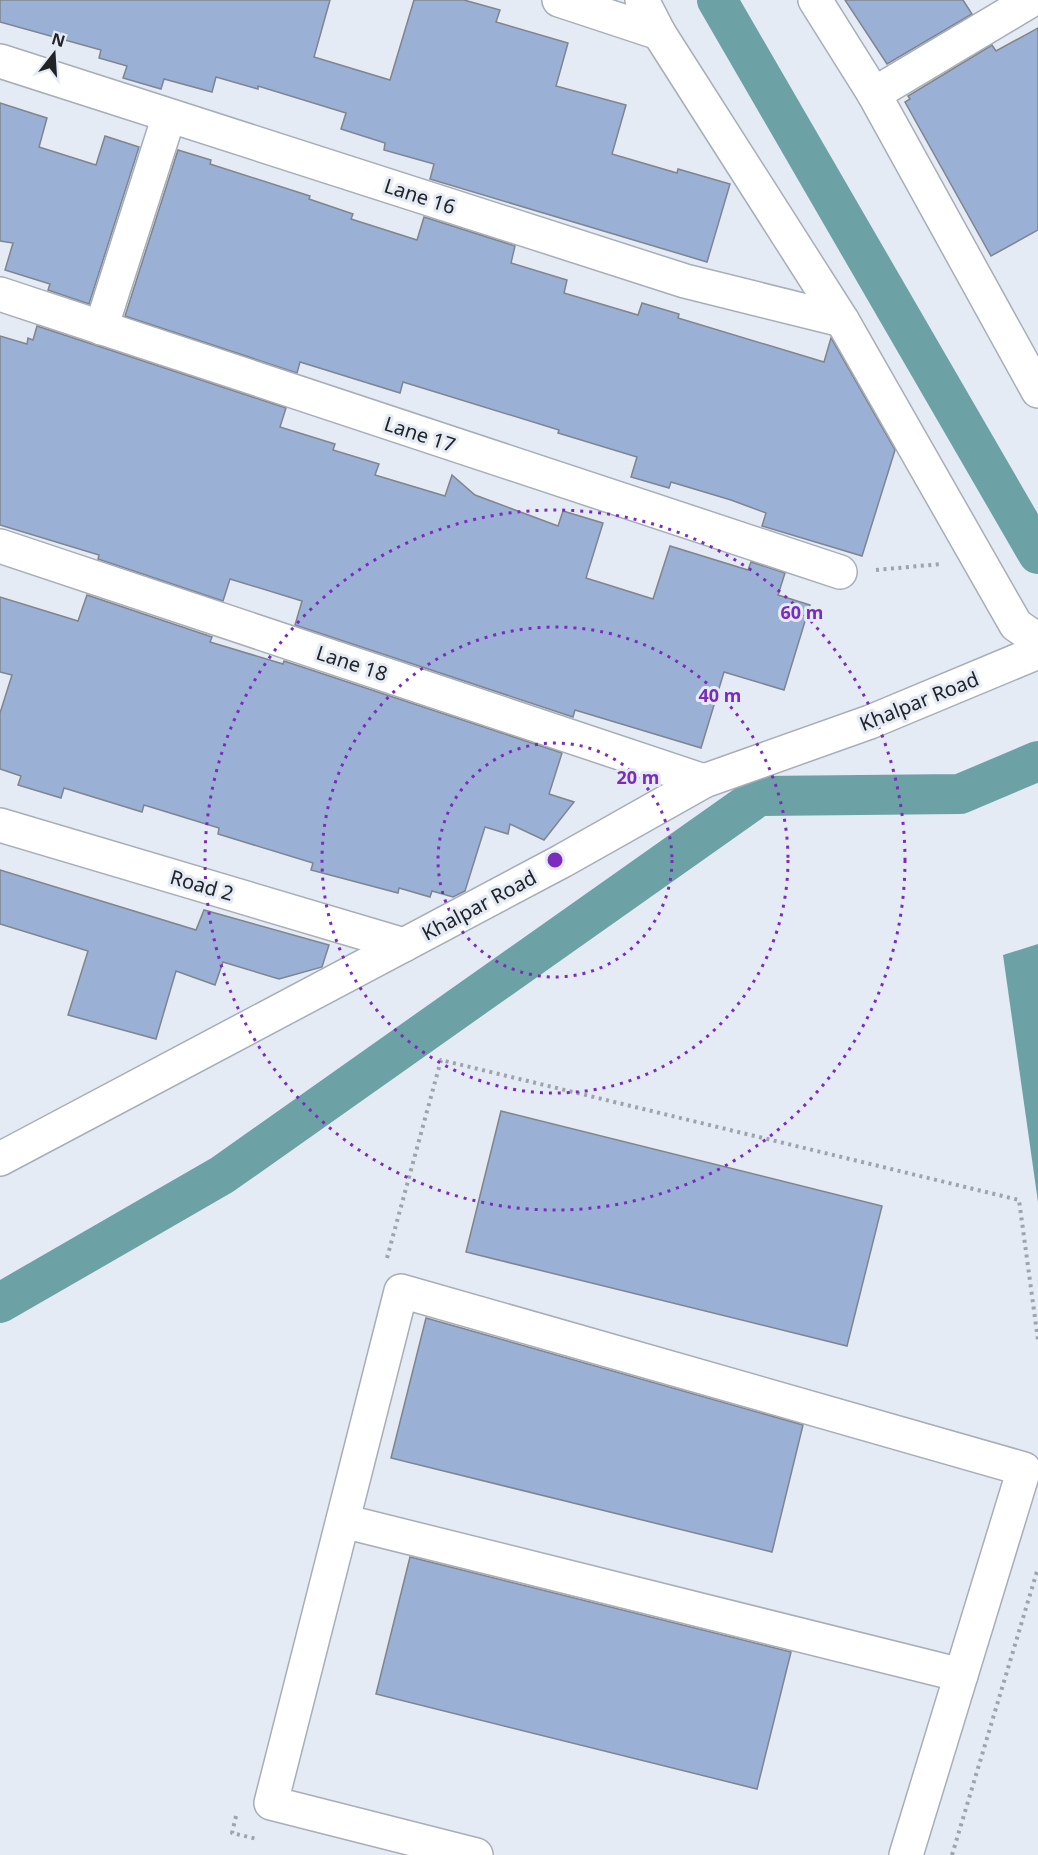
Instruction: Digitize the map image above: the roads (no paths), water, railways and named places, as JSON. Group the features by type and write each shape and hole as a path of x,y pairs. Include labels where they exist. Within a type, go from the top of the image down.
{"street":[{"path":"559,0 659,33"},
{"path":"642,0 659,33 842,320 1016,626 1038,640"},
{"path":"815,0 874,94 1038,391"},
{"path":"874,94 1031,2"},
{"name":"Lane 16","path":"0,61 685,281 842,320"},
{"path":"101,328 169,116"},
{"name":"Lane 17","path":"0,294 840,572"},
{"name":"Lane 18","path":"0,546 704,781"},
{"name":"Khalpar Road","path":"0,1159 405,945 704,781 870,722 1038,652"},
{"name":"Road 2","path":"0,825 405,945"},
{"path":"476,1855 271,1803 400,1291 1024,1469 906,1855"},
{"path":"343,1521 961,1675"}],"water":[{"path":"1038,944 1038,1202 1003,955"}],"waterway":[{"path":"717,0 1038,554"},
{"path":"0,1303 222,1175 759,796 960,794 1038,761"}]}
